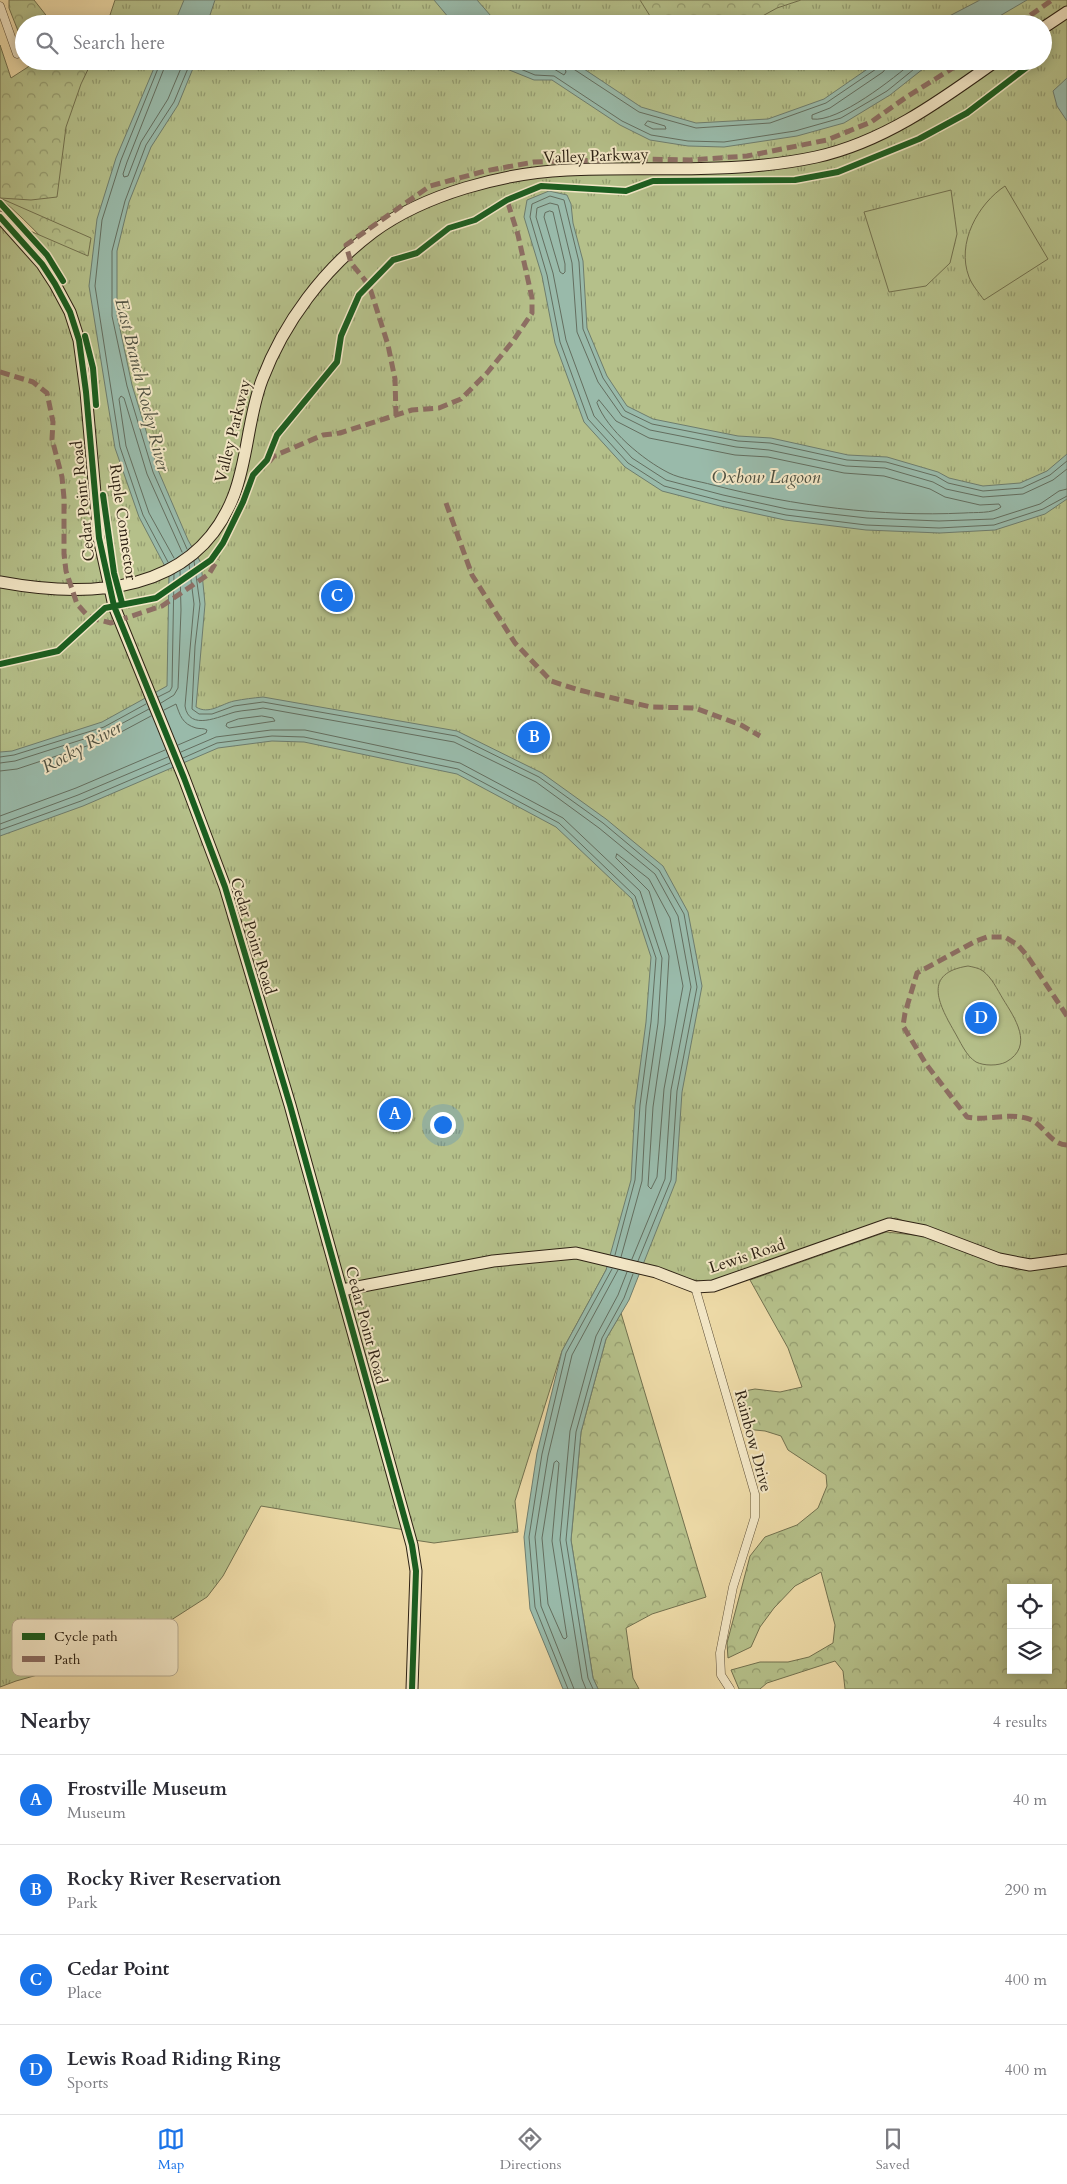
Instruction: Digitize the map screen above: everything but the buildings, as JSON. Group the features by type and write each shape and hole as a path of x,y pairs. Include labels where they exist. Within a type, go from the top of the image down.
{"street":[{"path":"0,6 15,48"},
{"path":"1052,22 1067,12"},
{"name":"Valley Parkway","path":"0,582 55,590 88,590 109,587 146,580 165,572 199,550 222,522 234,492 262,380 293,319 311,292 346,256 372,233 398,215 426,201 492,182 565,170 736,169 798,161 832,153 867,141 909,120 983,70"},
{"name":"Cedar Point Road","path":"0,217 42,264 55,284 70,312 79,340 86,392 98,538 109,587 119,620 184,778 225,887 290,1105 412,1545 416,1572 412,1689"},
{"name":"Lewis Road","path":"342,1290 502,1260 576,1253 656,1272 695,1287 712,1286 889,1224 925,1231 999,1259 1030,1265 1067,1260"},
{"name":"Rainbow Drive","path":"695,1287 755,1494 755,1517 733,1587 720,1653 721,1675 730,1689"}],"green space":[{"path":"9,0 34,0 46,15 15,15 15,23 9,8"},
{"path":"115,0 640,0 649,15 110,15"},
{"path":"477,0 974,0 948,15 490,15"},
{"path":"801,0 1067,0 1067,1258 1017,1266 896,1218 716,1285 611,1261 562,1351 515,1501 518,1532 434,1543 414,1540 411,1531 261,1506 223,1576 207,1597 173,1619 12,1619 12,1676 34,1676 0,1687 0,218 88,256 91,238 0,198 31,200 57,197 66,127 88,70 1052,70 1052,15 764,15 777,8"},
{"path":"0,45 11,78 23,70 154,70 89,286 0,198"},
{"path":"1005,186 1048,259 984,300 969,277 965,251 972,226 978,214 986,203"},
{"path":"951,190 957,234 950,263 926,286 889,292 864,212"},
{"path":"968,966 981,970 989,977 1012,1014 1020,1031 1021,1040 1019,1048 1015,1055 1006,1062 987,1065 972,1059 943,1010 938,991 940,982 945,975"},
{"path":"886,1232 924,1236 1017,1270 1067,1264 1067,1689 845,1689 843,1671 835,1661 767,1683 760,1689 739,1689 731,1670 760,1662 788,1662 809,1657 833,1643 835,1625 821,1572 795,1586 774,1608 760,1627 751,1647 728,1658 727,1643 750,1556 765,1537 797,1525 818,1508 827,1486 826,1475 788,1450 781,1436 765,1431 745,1429 734,1393 755,1389 780,1392 802,1387 788,1348 750,1280"},
{"path":"621,1313 706,1597 652,1614 626,1628 633,1678 639,1689 598,1689 593,1678 571,1540 581,1432 606,1339"}],"water":[{"path":"184,0 215,0 210,15 178,15"},
{"path":"434,0 477,0 490,15 446,15"},
{"path":"980,0 1027,0 1001,15 951,15"},
{"name":"Rocky River","path":"153,70 192,70 178,105 151,147 129,202 117,251 117,315 132,385 158,470 188,540 201,563 205,604 196,707 206,710 234,701 263,697 457,731 542,773 606,819 663,866 688,912 702,986 682,1092 676,1181 629,1300 606,1339 581,1432 571,1540 593,1678 598,1689 563,1689 530,1609 524,1537 537,1453 562,1351 606,1270 631,1180 635,1105 646,1022 651,957 632,899 556,827 457,774 304,742 272,741 218,748 83,806 0,836 0,752 12,751 102,722 167,686 169,574 139,517 115,448 89,286 97,219 116,158"},
{"path":"509,70 586,70 641,107 696,123 768,119 824,99 866,70 922,70 890,95 844,123 797,136 724,147 688,146 650,140 620,125 552,80 534,80"},
{"path":"1067,78 1067,121 1057,106 1053,91"},
{"name":"Oxbow Lagoon","path":"549,191 567,195 571,204 573,223 583,261 587,328 607,376 627,406 653,419 738,436 771,438 848,455 887,457 938,472 949,478 983,486 1020,483 1047,471 1067,454 1067,499 1045,514 995,530 940,533 866,530 785,520 662,491 625,467 584,422 555,343 542,276 524,217 527,200"}],"marked path":[{"path":"1031,15 1052,0"},
{"path":"396,416 395,379 388,345 369,285 351,263 346,245 430,186 485,171 534,162 634,159 690,160 747,156 827,140 871,122 950,70"},
{"path":"269,462 274,456 323,435 340,433 412,410 439,408 461,399 487,373 513,341 532,313 532,298 518,235 507,200"},
{"path":"0,372 33,382 47,393 53,422 52,439 62,477 66,571 77,604 87,615 111,623 162,606 209,574 218,559"},
{"path":"446,503 472,575 515,643 551,681 579,690 651,707 695,708 741,725 760,736"},
{"path":"1067,1016 1018,945 1005,937 987,937 917,973 903,1026 926,1064 967,1117 1011,1116 1026,1118 1032,1120 1055,1141 1067,1145"}],"cycle path":[{"path":"0,664 58,651 105,608 156,598 211,560 223,543 243,502 253,475 267,460 277,435 337,362 341,336 359,295 393,260 417,253 449,228 475,220 507,200 541,186 626,191 653,181 795,180 838,172 919,139 967,113 1023,70"},
{"path":"0,203 47,255 63,281"},
{"path":"0,217 42,264 55,284 70,312 79,340 86,392 99,538 114,606 184,778 225,887 290,1105 412,1545 416,1571 412,1689"},
{"path":"85,336 93,368 96,405"},
{"name":"Ruple Connector","path":"103,495 114,573 122,603"}],"place":[{"name":"Cedar Point","path":"337,596"},
{"name":"Rocky River Reservation","path":"534,737"},
{"name":"Lewis Road Riding Ring","path":"981,1018"},
{"name":"Frostville Museum","path":"395,1114"}],"water label":[{"name":"East Branch Rocky River","path":"142,385"}]}
